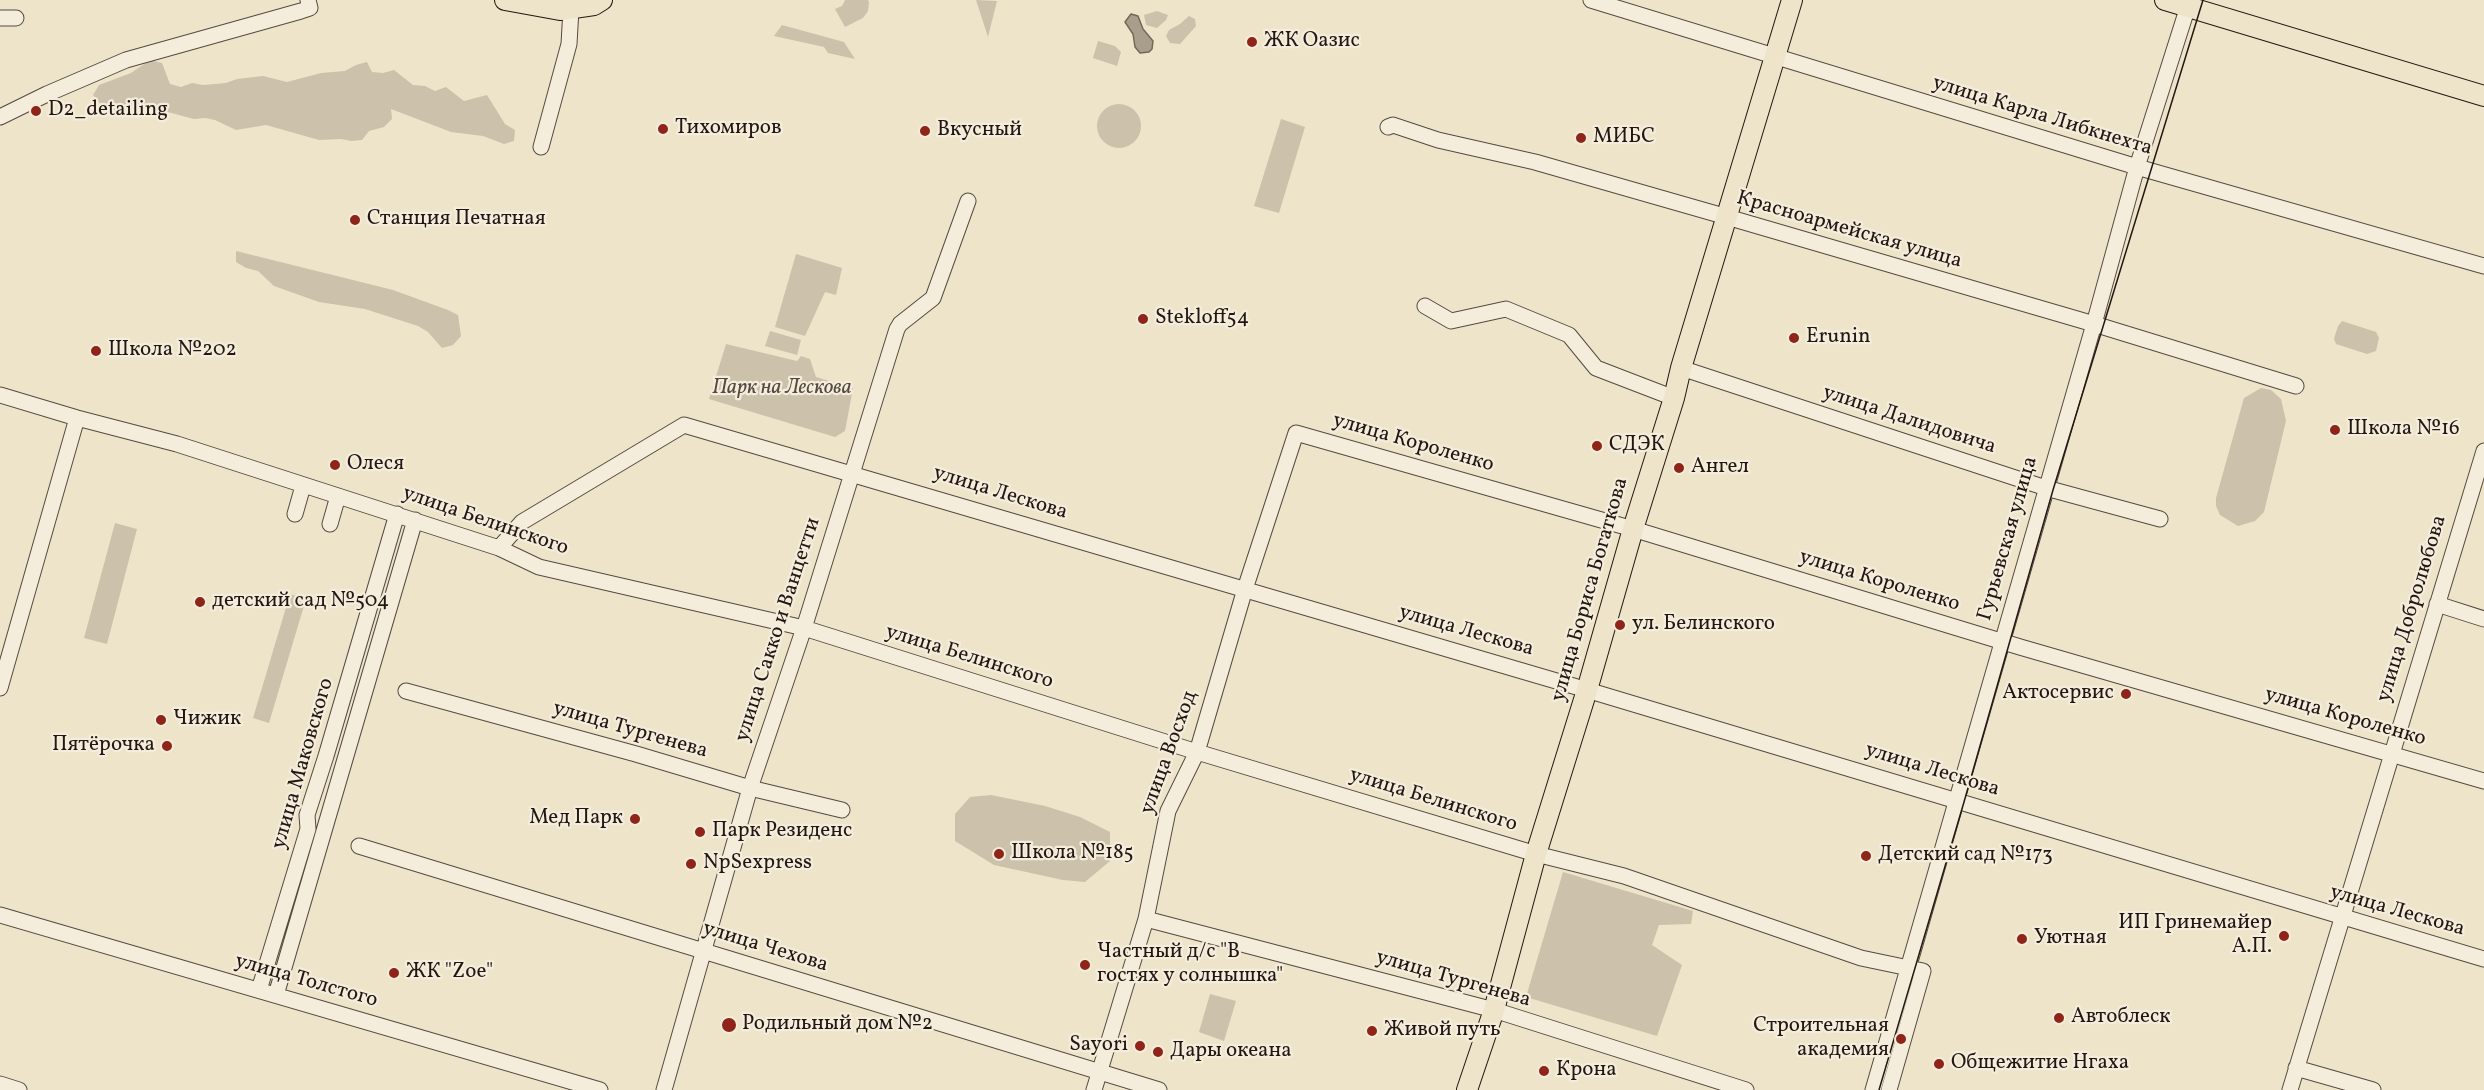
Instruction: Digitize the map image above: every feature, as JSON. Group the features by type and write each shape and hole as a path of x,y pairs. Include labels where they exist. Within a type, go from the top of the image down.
{"main road":[{"path":"505,0 560,10 602,0"},
{"name":"улица Бориса Богаткова","path":"1467,1090 1494,1010 1536,854 1792,0"},
{"path":"2165,0 2189,4 2484,96"}],"street":[{"path":"0,117 126,60 301,11 310,8 308,0"},
{"name":"улица Карла Либкнехта","path":"1591,0 2137,167 2484,266"},
{"name":"Гурьевская улица","path":"1889,1090 1916,969 1958,801 2002,641 2137,167 2189,4"},
{"path":"541,147 569,44 576,8"},
{"path":"0,18 16,18"},
{"name":"Красноармейская улица","path":"1388,127 1393,125 1438,141 1535,162 2094,324 2296,386"},
{"name":"улица Сакко и Ванцетти","path":"664,1090 750,788 804,628 897,329 933,297 968,201"},
{"path":"1425,306 1451,321 1506,309 1569,335 1596,368 1674,398"},
{"name":"улица Далидовича","path":"1681,368 2046,488 2160,519"},
{"name":"улица Белинского","path":"0,395 177,444 303,486 416,520 499,548 539,567 804,628 1197,752 1536,854 1624,876 1861,958 1916,969"},
{"path":"0,688 77,418"},
{"name":"улица Лескова","path":"499,548 522,522 684,425 852,472 1587,690 2484,959"},
{"name":"улица Короленко","path":"1296,433 1633,529 2002,641 2484,781"},
{"name":"улица Восход","path":"1094,1090 1146,919 1168,811 1197,752 1245,589 1296,433"},
{"name":"улица Добролюбова","path":"2290,1090 2484,451"},
{"path":"295,514 303,486"},
{"path":"330,524 338,496"},
{"name":"улица Маковского","path":"259,990 308,829 307,815 397,514"},
{"path":"276,995 416,520"},
{"path":"2437,604 2484,619"},
{"name":"улица Тургенева","path":"406,691 750,788 842,810"},
{"name":"улица Чехова","path":"359,846 1160,1090"},
{"name":"улица Толстого","path":"0,915 600,1090"},
{"name":"улица Тургенева","path":"1146,919 1494,1010 1746,1090"},
{"name":"Гурьевская улица","path":"1873,1090 1916,969"},
{"path":"2296,1068 2373,1090"},
{"path":"0,1084 19,1090"}],"green space":[{"path":"845,0 868,0 869,2 868,11 863,18 845,27 835,9 842,6"},
{"path":"976,0 997,1 988,37"},
{"path":"1157,11 1168,15 1166,20 1157,28 1146,25 1144,15"},
{"path":"1189,16 1195,19 1196,26 1180,44 1170,43 1166,36 1169,30"},
{"path":"782,25 844,42 855,59 828,53 824,47 774,36"},
{"path":"1098,41 1115,46 1121,52 1117,66 1093,58"},
{"path":"150,60 162,63 170,84 181,87 192,83 203,85 226,83 237,79 263,76 287,82 321,73 345,71 367,62 372,72 383,73 394,70 413,85 425,86 435,91 446,87 464,101 487,95 505,124 515,130 514,141 504,144 483,136 451,132 391,109 392,119 384,127 369,131 362,140 351,141 319,140 266,125 236,130 215,120 194,119 160,110 128,108 107,112 93,95 99,85 131,73"},
{"path":"1119,104 1134,111 1141,126 1134,141 1119,148 1104,141 1097,126 1104,111"},
{"path":"1281,119 1305,127 1279,213 1254,206"},
{"path":"236,251 393,290 448,310 458,315 461,336 453,345 442,348 428,332 418,326 365,309 319,302 274,286 258,271 236,262"},
{"path":"796,254 842,268 836,295 825,292 805,336 775,327"},
{"path":"2342,321 2376,332 2379,338 2376,351 2367,354 2336,344 2334,339"},
{"path":"770,331 801,340 797,355 765,346"},
{"name":"Парк на Лескова","path":"726,344 797,361 801,356 810,359 816,377 853,388 845,431 835,437 709,399"},
{"path":"2261,388 2271,390 2281,399 2286,421 2264,512 2255,521 2238,526 2220,515 2216,506 2216,498 2244,398"},
{"path":"115,523 137,529 107,644 84,638"},
{"path":"290,594 306,599 269,723 253,718"},
{"path":"991,795 1045,806 1080,817 1110,832 1110,861 1085,882 1063,880 994,865 955,841 955,814 970,797"},
{"path":"1563,872 1693,911 1691,924 1659,925 1652,945 1682,965 1657,1036 1526,997"},
{"path":"1210,994 1236,1001 1224,1041 1199,1032"}],"shaded area":[{"path":"1131,14 1138,16 1143,29 1153,41 1149,52 1140,53 1135,47 1133,34 1125,22"}],"tram line":[{"path":"1879,1090 2053,490 2203,0"}],"place":[{"name":"ЖК Оазис","path":"1252,42"},
{"name":"D2_detailing","path":"36,111"},
{"name":"Тихомиров","path":"663,129"},
{"name":"Вкусный","path":"925,131"},
{"name":"МИБС","path":"1581,138"},
{"name":"Станция Печатная","path":"355,220"},
{"name":"Stekloff54","path":"1143,319"},
{"name":"Erunin","path":"1794,338"},
{"name":"Школа №202","path":"96,351"},
{"name":"Школа №16","path":"2335,430"},
{"name":"СДЭК","path":"1597,446"},
{"name":"Олеся","path":"335,465"},
{"name":"Ангел","path":"1679,468"},
{"name":"детский сад №504","path":"200,602"},
{"name":"ул. Белинского","path":"1620,625"},
{"name":"Актосервис","path":"2126,694"},
{"name":"Чижик","path":"161,720"},
{"name":"Пятёрочка","path":"167,746"},
{"name":"Мед Парк","path":"635,819"},
{"name":"Парк Резиденс","path":"700,832"},
{"name":"Школа №185","path":"999,854"},
{"name":"Детский сад №173","path":"1866,856"},
{"name":"NpSexpress","path":"691,864"},
{"name":"ИП Гринемайер А.П.","path":"2284,936"},
{"name":"Уютная","path":"2022,939"},
{"name":"Частный д/c \"В гостях у солнышка\"","path":"1085,965"},
{"name":"ЖК \"Zoe\"","path":"394,973"},
{"name":"Автоблеск","path":"2059,1018"},
{"name":"Родильный дом №2","path":"729,1025"},
{"name":"Живой путь","path":"1372,1031"},
{"name":"Строительная академия","path":"1901,1039"},
{"name":"Sayori","path":"1140,1046"},
{"name":"Дары океана","path":"1158,1052"},
{"name":"Общежитие Нгаха","path":"1939,1064"},
{"name":"Крона","path":"1544,1071"}]}
